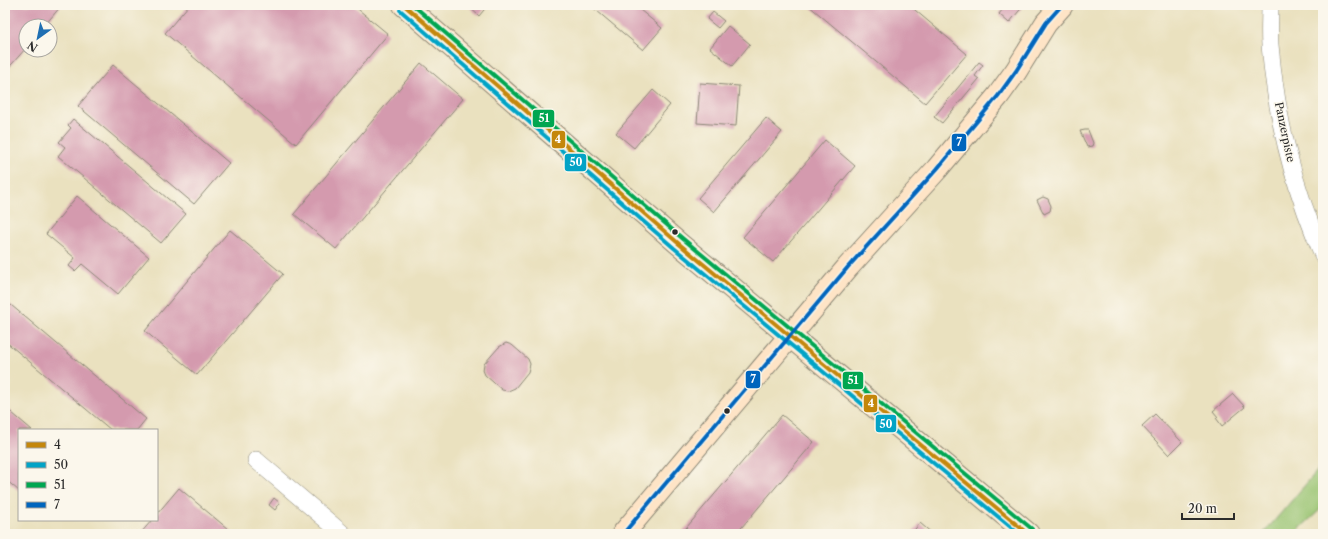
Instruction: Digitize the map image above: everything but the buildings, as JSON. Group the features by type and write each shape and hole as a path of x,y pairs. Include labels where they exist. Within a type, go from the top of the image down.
{"main road":[{"path":"404,5 638,209 1028,534"},
{"path":"623,534 848,266 937,169 998,96 1016,71 1046,23 1062,5"}],"street":[{"name":"Panzerpiste","path":"1270,5 1270,44 1275,85 1284,136 1298,188 1323,255"},
{"path":"256,460 343,534"}],"green space":[{"path":"1323,464 1323,507 1294,534 1263,534"}],"transit line":[{"name":"4","path":"404,5 678,243 1028,534"},
{"name":"51","path":"413,5 682,238 1032,529"},
{"name":"7","path":"623,534 848,267 937,169 998,96 1016,71 1046,23 1062,5"},
{"name":"50","path":"400,10 674,248 1019,534"}]}
